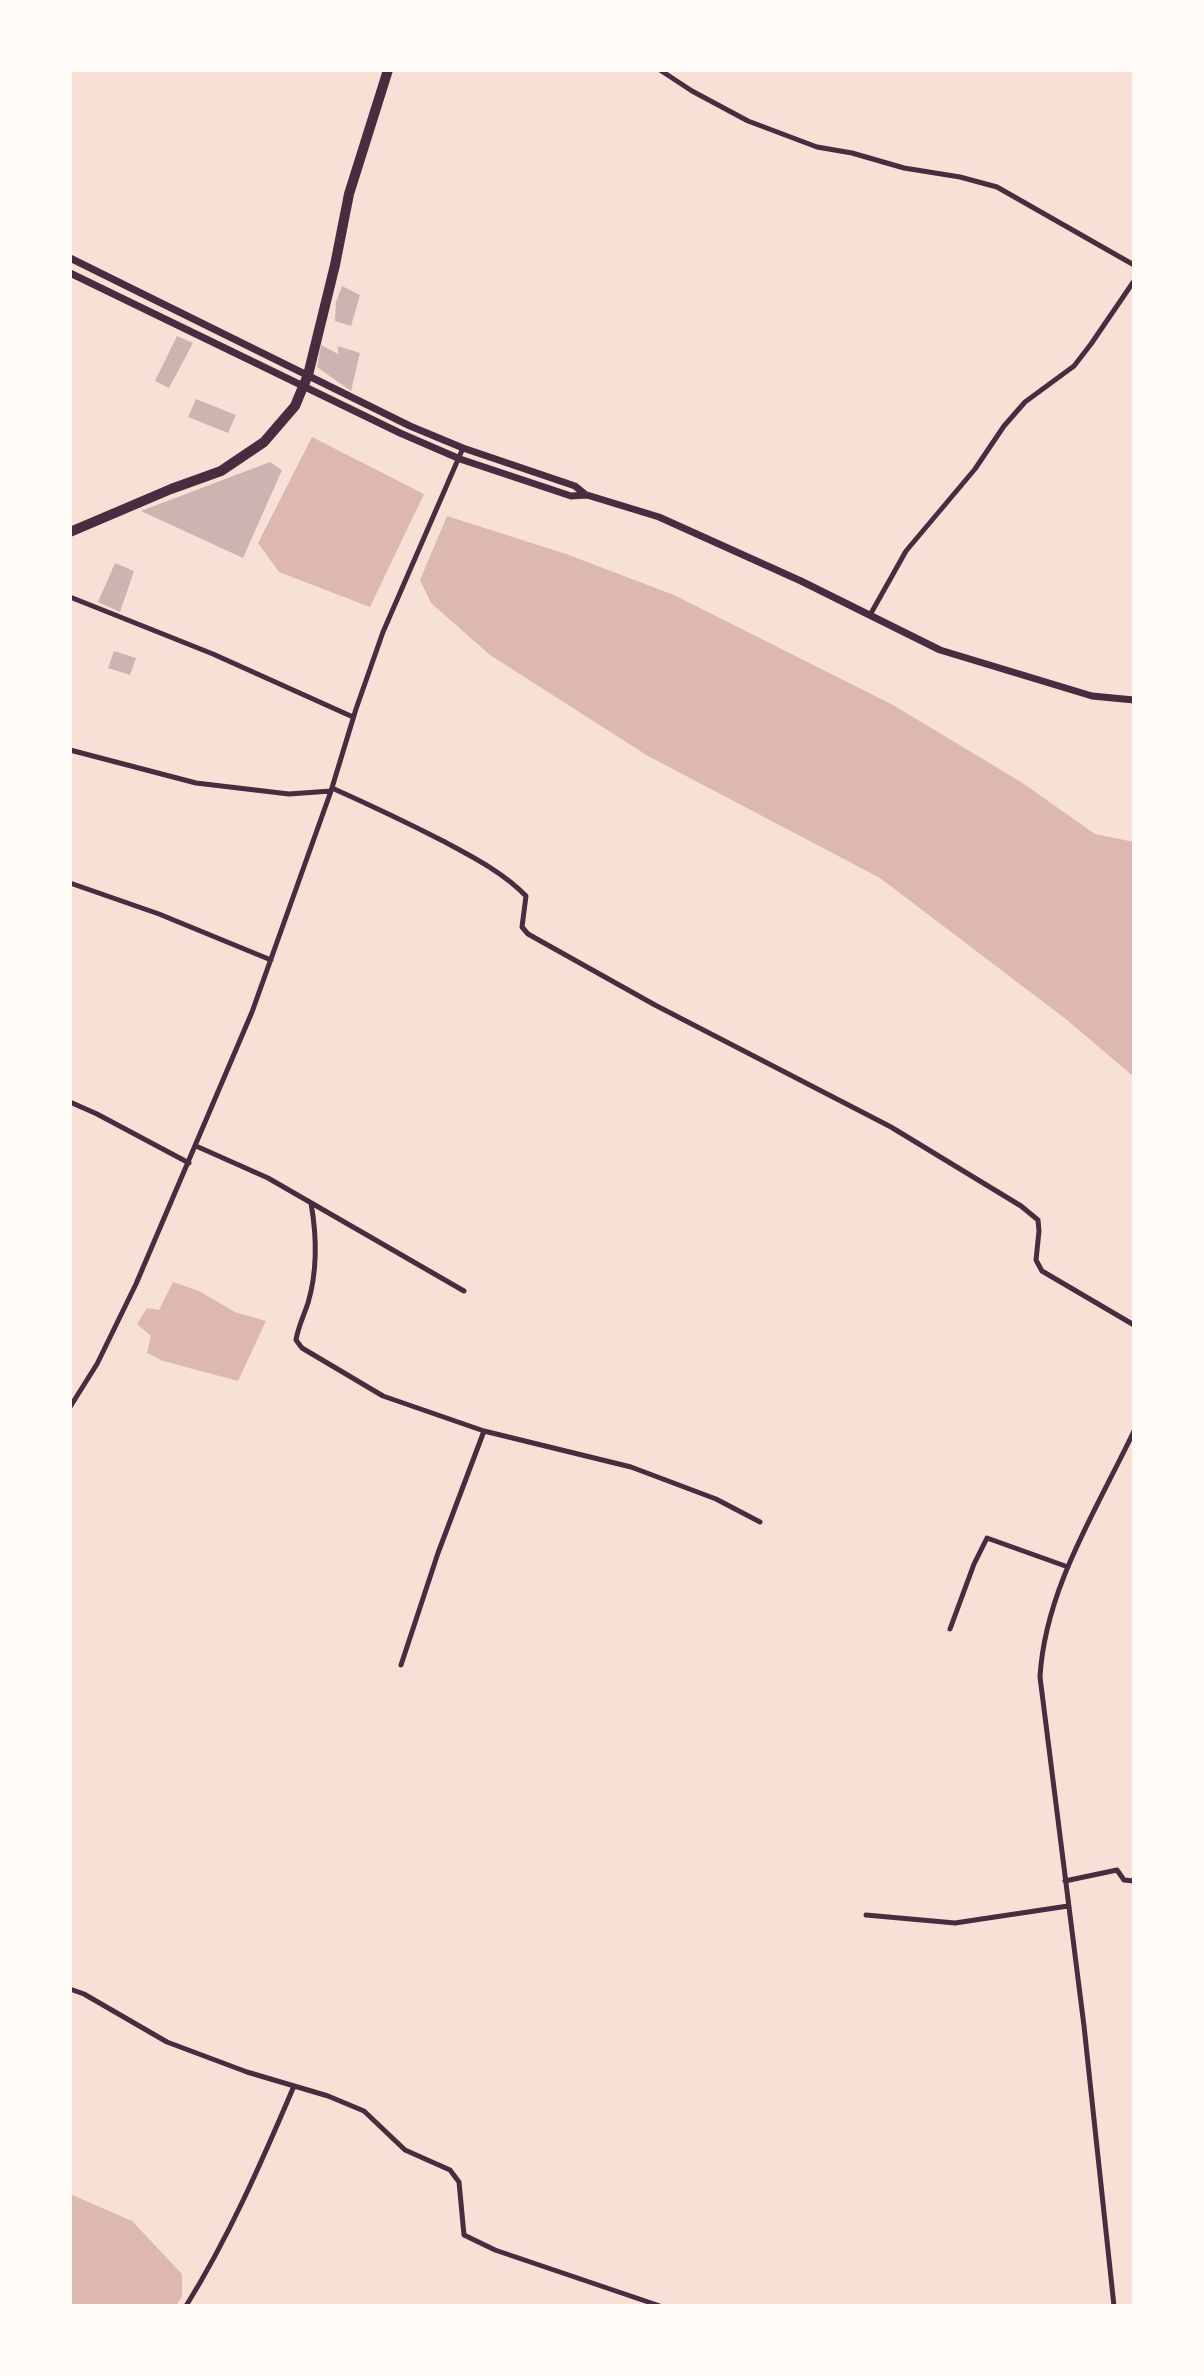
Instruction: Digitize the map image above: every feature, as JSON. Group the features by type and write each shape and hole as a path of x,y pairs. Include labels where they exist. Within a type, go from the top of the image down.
{"highway":[{"path":"70,532 221,471 264,442 295,406 308,375 349,194 388,70"}],"street":[{"path":"660,70 692,91 748,121 817,147 997,187 1134,265"},
{"path":"70,258 410,426 464,448 575,486 587,495 659,517 802,581 940,650 1092,696 1134,700"},
{"path":"70,273 304,388 460,459 571,496 587,495"},
{"path":"870,615 906,551 975,469 1004,426 1025,402 1074,366 1134,281"},
{"path":"143,309 149,297"},
{"path":"70,1408 97,1364 136,1284 196,1146 271,960 383,632 464,448"},
{"path":"70,597 214,654 353,717"},
{"path":"70,750 196,783 289,794 331,789 399,818 478,859 526,896 522,927 528,934 623,987 891,1127 1021,1206 1038,1220 1035,1260 1042,1271 1134,1325"},
{"path":"70,883 159,914 271,960"},
{"path":"70,1102 188,1163"},
{"path":"196,1146 268,1178 464,1291"},
{"path":"311,1203 316,1233 316,1263 296,1340 302,1348 383,1396 484,1431 631,1467 716,1499 760,1522"},
{"path":"401,1665 438,1553 484,1431"},
{"path":"1114,2306 1084,2026 1040,1677 1041,1653 1047,1626 1069,1567 1134,1431"},
{"path":"950,1629 974,1564 987,1538 1069,1567"},
{"path":"1065,1881 1117,1870 1124,1880 1134,1881"},
{"path":"866,1915 955,1923 1068,1906"},
{"path":"70,1989 167,2042 247,2072 328,2096 364,2111 405,2150 450,2170 460,2182 464,2235 495,2250 660,2306"},
{"path":"186,2306 201,2282 262,2161 294,2086"}],"shaded area":[{"path":"312,437 424,494 370,607 279,572 258,543"},
{"path":"447,516 566,554 674,595 893,705 1021,782 1095,834 1134,842 1134,1077 1067,1020 880,878 648,756 490,655 431,603 420,580"},
{"path":"173,1282 199,1291 235,1312 266,1321 238,1381 163,1361 147,1353 151,1336 137,1324 147,1308 159,1310"},
{"path":"70,2194 132,2221 182,2274 182,2296 176,2306 70,2306"}],"building":[{"path":"342,286 360,295 351,326 335,321 336,302"},
{"path":"177,336 193,343 169,388 155,381"},
{"path":"321,345 338,354 338,346 360,353 351,391 317,367"},
{"path":"196,399 236,415 228,433 188,417"},
{"path":"270,462 282,470 243,558 141,511"},
{"path":"115,563 134,571 120,612 98,602"},
{"path":"114,651 136,658 130,675 108,668"}]}
